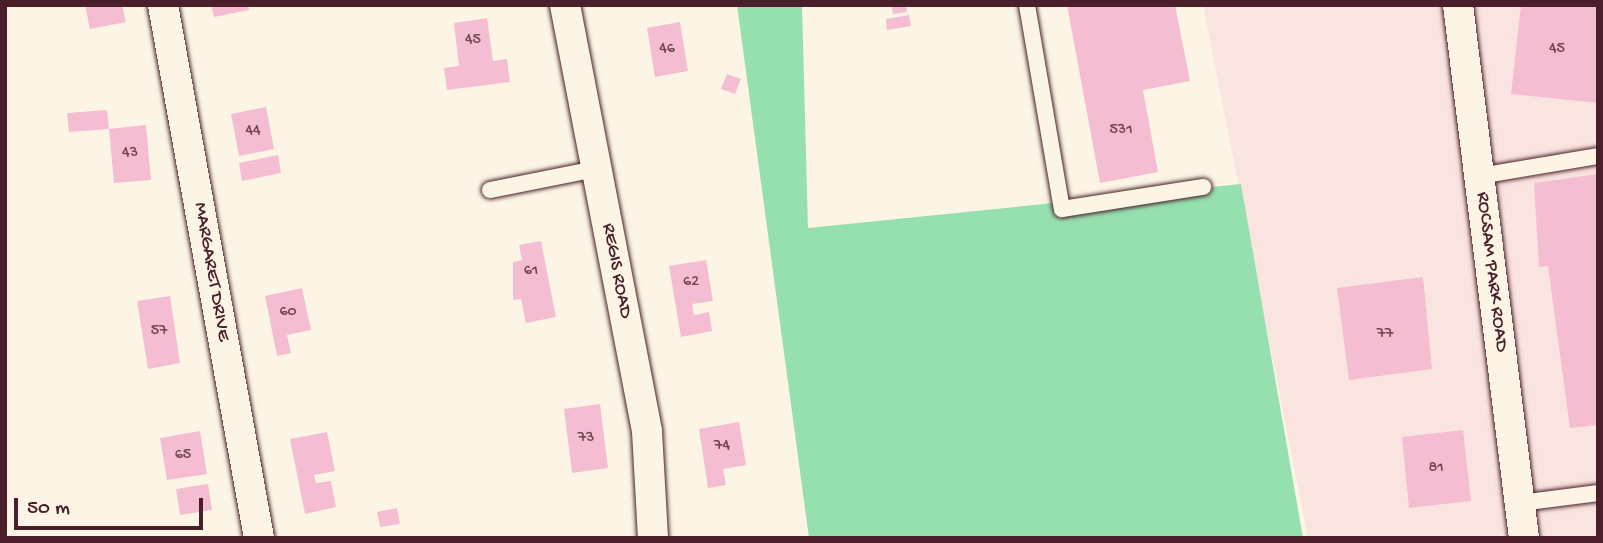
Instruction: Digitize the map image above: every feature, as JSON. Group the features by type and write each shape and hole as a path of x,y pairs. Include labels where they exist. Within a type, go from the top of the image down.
{"street":[{"name":"MARGARET DRIVE","path":"163,5 259,538"},
{"name":"REGIS ROAD","path":"565,5 648,442 653,538"},
{"name":"ROCSAM PARK ROAD","path":"1458,5 1524,538"}],"lane":[{"path":"1027,5 1062,209 1203,187"},
{"path":"1479,176 1598,156"},
{"path":"490,190 596,169"},
{"path":"1520,503 1598,494"}],"shaded area":[{"path":"1203,5 1598,5 1598,538 1308,538"}],"green space":[{"path":"737,5 802,5 808,228 1241,184 1303,538 809,538"}],"building":[{"path":"85,5 122,5 126,22 90,29"},
{"path":"211,5 248,5 249,10 214,17"},
{"path":"891,5 906,5 907,12 893,14"},
{"path":"1067,5 1175,5 1190,81 1143,90 1158,172 1100,183"},
{"path":"1521,5 1598,5 1598,103 1511,94"},
{"path":"909,15 911,26 887,30 886,19"},
{"path":"487,18 493,61 507,59 510,82 447,90 444,68 459,66 454,23"},
{"path":"680,22 688,71 655,77 647,28"},
{"path":"727,74 741,79 735,94 721,89"},
{"path":"266,107 274,149 239,156 231,114"},
{"path":"107,110 109,129 69,132 67,113"},
{"path":"146,125 151,180 114,183 109,129"},
{"path":"278,155 281,173 242,181 239,163"},
{"path":"1598,174 1598,425 1570,428 1548,266 1539,267 1534,183"},
{"path":"541,241 556,317 526,323 521,299 513,300 513,262 522,260 519,245"},
{"path":"706,260 713,301 692,304 694,315 709,312 712,331 681,337 669,266"},
{"path":"1423,277 1432,369 1349,380 1337,288"},
{"path":"302,288 311,330 287,335 291,353 277,356 265,296"},
{"path":"170,296 180,363 148,369 137,301"},
{"path":"600,404 608,468 572,473 564,409"},
{"path":"739,422 746,465 723,469 726,485 708,488 699,429"},
{"path":"1463,430 1471,501 1409,508 1402,437"},
{"path":"200,431 207,474 167,480 160,438"},
{"path":"327,432 335,471 314,475 316,483 331,481 336,507 305,514 290,439"},
{"path":"208,484 212,510 180,515 176,489"},
{"path":"397,508 400,524 380,527 377,512"}]}
